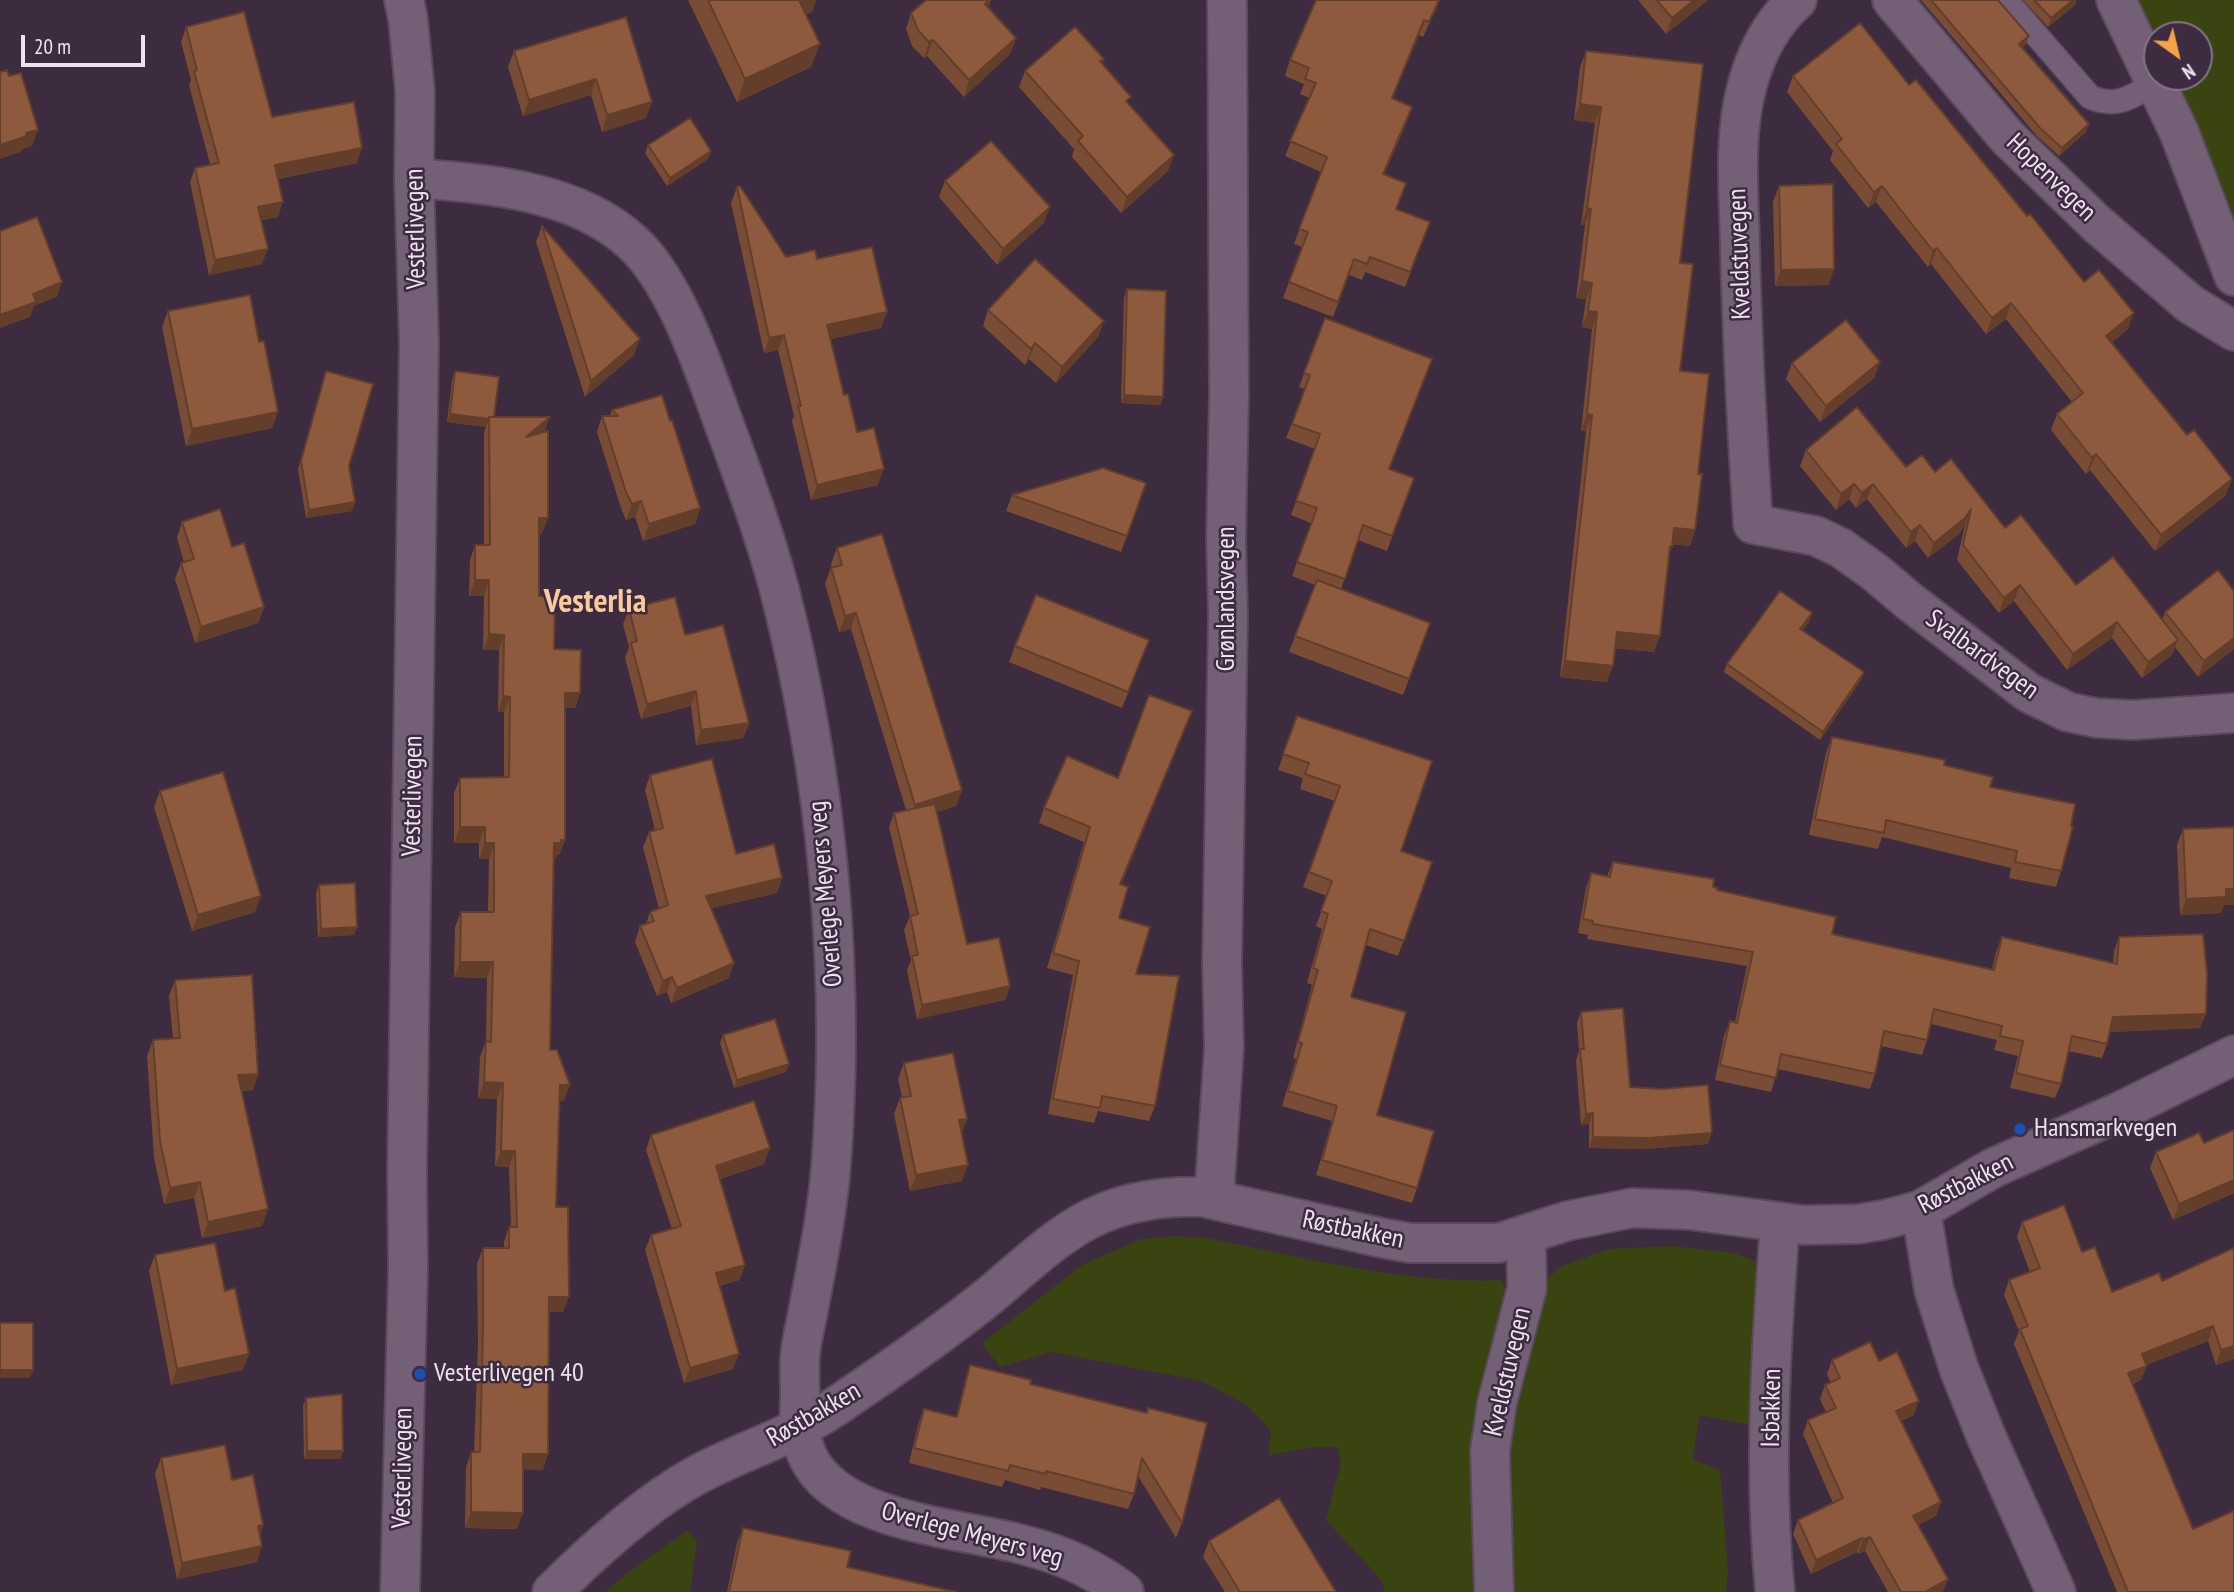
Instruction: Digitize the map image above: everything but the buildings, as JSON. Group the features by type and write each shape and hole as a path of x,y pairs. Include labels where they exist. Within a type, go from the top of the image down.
{"street":[{"name":"Vesterlivegen","path":"400,1592 408,1269 407,1170 419,344 414,178 415,92 404,0"},
{"name":"Grønlandsvegen","path":"1214,1198 1224,1048 1222,962 1229,395 1227,0"},
{"name":"Kveldstuvegen","path":"1752,524 1740,265 1738,169 1742,109 1746,86 1762,43 1797,0"},
{"name":"Hopenvegen","path":"1892,0 2007,137 2097,224 2190,304 2234,331"},
{"path":"2116,0 2143,54"},
{"path":"2161,91 2234,276"},
{"name":"Overlege Meyers veg","path":"414,178 476,183 540,196 591,213 614,226 637,246 660,275 690,337 741,471 777,583 798,669 826,852 836,1023 831,1170 800,1358 799,1428 809,1460 822,1478 846,1495 875,1509 946,1530 1027,1545 1104,1577 1124,1592"},
{"name":"Svalbardvegen","path":"1752,524 1816,536 1841,548 2029,693 2068,712 2097,718 2133,720 2234,713"},
{"name":"Røstbakken","path":"552,1592 600,1546 674,1489 710,1468 799,1428 849,1397 1084,1222 1104,1212 1153,1199 1181,1196 1214,1198 1410,1243 1499,1243 1567,1221 1632,1208 1689,1210 1802,1226 1858,1224 1921,1210 1993,1168 2119,1112 2234,1055"},
{"path":"1921,1210 1934,1290 1959,1368 1986,1436 2056,1592"},
{"name":"Isbakken","path":"1774,1592 1771,1450 1773,1337 1780,1223"},
{"name":"Kveldstuvegen","path":"1494,1592 1492,1437 1501,1382 1527,1288 1526,1236"}],"lane":[{"path":"2006,0 2090,97 2105,104 2127,100 2143,90"}],"green space":[{"path":"2138,0 2234,0 2234,265 2179,91 2213,91 2213,21 2149,21"},
{"path":"1175,1236 1207,1238 1352,1268 1426,1278 1500,1280 1508,1292 1482,1592 1384,1592 1383,1582 1326,1520 1341,1463 1337,1447 1313,1447 1269,1455 1271,1430 1245,1404 1202,1381 1051,1352 1000,1367 982,1343 1082,1265 1141,1239"},
{"path":"1672,1246 1735,1253 1756,1262 1763,1284 1757,1426 1699,1415 1693,1460 1720,1470 1728,1572 1726,1592 1505,1592 1499,1454 1536,1291 1559,1267 1608,1249"},
{"path":"688,1530 697,1541 690,1592 606,1592 627,1573"}],"place":[{"name":"Hansmarkvegen","path":"2020,1129"},
{"name":"Vesterlivegen 40","path":"420,1374"}],"district":[{"name":"Vesterlia","path":"595,603"}]}
